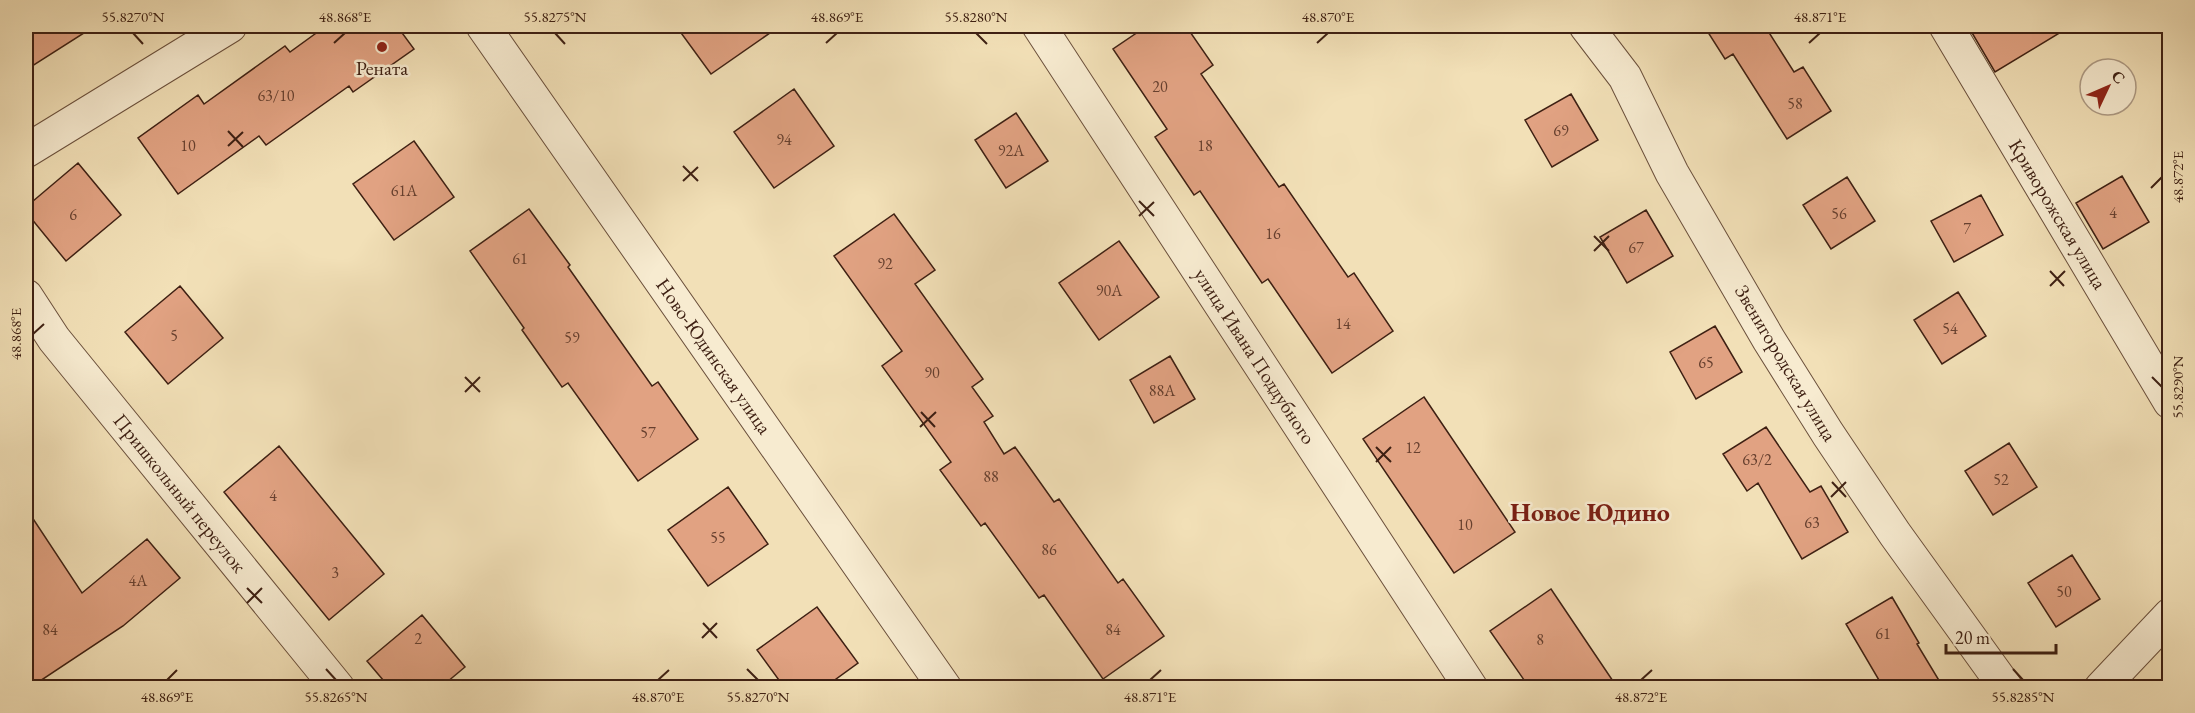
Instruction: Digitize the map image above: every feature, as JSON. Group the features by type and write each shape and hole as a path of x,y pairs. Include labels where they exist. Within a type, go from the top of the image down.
{"street":[{"path":"26,151 230,26"},
{"name":"Ново-Юдинская улица","path":"483,26 945,687"},
{"name":"улица Ивана Поддубного","path":"1039,26 1471,687"},
{"name":"Звенигородская улица","path":"1586,26 1625,77 1672,173 1769,340 1828,434 1895,534 2006,687"},
{"name":"Криворожская улица","path":"1946,26 2169,402"},
{"name":"Пришкольный переулок","path":"26,296 54,339 338,687"},
{"path":"2101,687 2169,615"}],"building":[{"path":"26,26 95,26 26,70"},
{"path":"326,26 397,26 414,49 353,92 349,86 266,145 259,136 178,194 138,138 198,95 204,104 285,46 290,52"},
{"path":"676,26 780,26 711,74"},
{"path":"1147,26 1186,26 1213,65 1201,74 1279,187 1284,184 1348,277 1354,273 1393,331 1332,373 1268,279 1262,283 1200,191 1194,195 1155,137 1167,129 1113,49"},
{"path":"1704,26 1778,26 1768,31 1794,72 1803,67 1831,111 1787,139 1733,54 1725,59"},
{"path":"1968,26 2071,26 1995,72"},
{"path":"794,89 834,146 774,188 734,132"},
{"path":"1571,94 1598,140 1552,167 1525,120"},
{"path":"1016,113 1048,161 1006,188 975,140"},
{"path":"414,141 454,197 394,240 353,184"},
{"path":"78,163 121,215 66,261 26,212 26,207"},
{"path":"2122,176 2149,222 2103,249 2076,203"},
{"path":"1847,177 1875,221 1831,249 1803,205"},
{"path":"1981,195 2003,235 1954,262 1931,221"},
{"path":"529,209 652,386 658,382 698,439 638,481 568,383 562,387 470,251"},
{"path":"1646,210 1673,256 1627,283 1600,237"},
{"path":"894,214 935,270 915,284 983,379 972,387 993,416 984,422 1004,454 1015,447 1054,502 1059,499 1118,583 1123,579 1164,636 1103,679 1044,595 1039,598 985,523 981,526 940,470 951,462 882,366 902,351 834,256"},
{"path":"1119,241 1159,297 1099,340 1059,283"},
{"path":"180,286 223,338 168,384 125,332"},
{"path":"1958,292 1986,336 1942,364 1914,320"},
{"path":"1715,326 1742,372 1696,399 1670,352"},
{"path":"1170,356 1195,399 1154,423 1130,380"},
{"path":"1424,397 1515,532 1454,573 1363,439"},
{"path":"1766,427 1810,492 1821,486 1848,532 1802,559 1758,483 1747,491 1723,454"},
{"path":"2009,443 2037,487 1993,515 1965,471"},
{"path":"279,446 384,574 329,620 224,492"},
{"path":"728,487 768,544 708,586 668,530"},
{"path":"26,508 82,593 147,539 180,578 123,626 31,687 26,687"},
{"path":"2072,555 2100,599 2056,627 2028,583"},
{"path":"1551,589 1617,687 1529,687 1490,631"},
{"path":"1892,597 1943,687 1883,687 1846,624"},
{"path":"817,607 858,663 825,687 784,687 757,650"},
{"path":"422,615 465,667 441,687 389,687 367,661"}],"place":[{"name":"Рената","path":"382,47"}],"district":[{"name":"Новое Юдино","path":"1590,512"}]}
